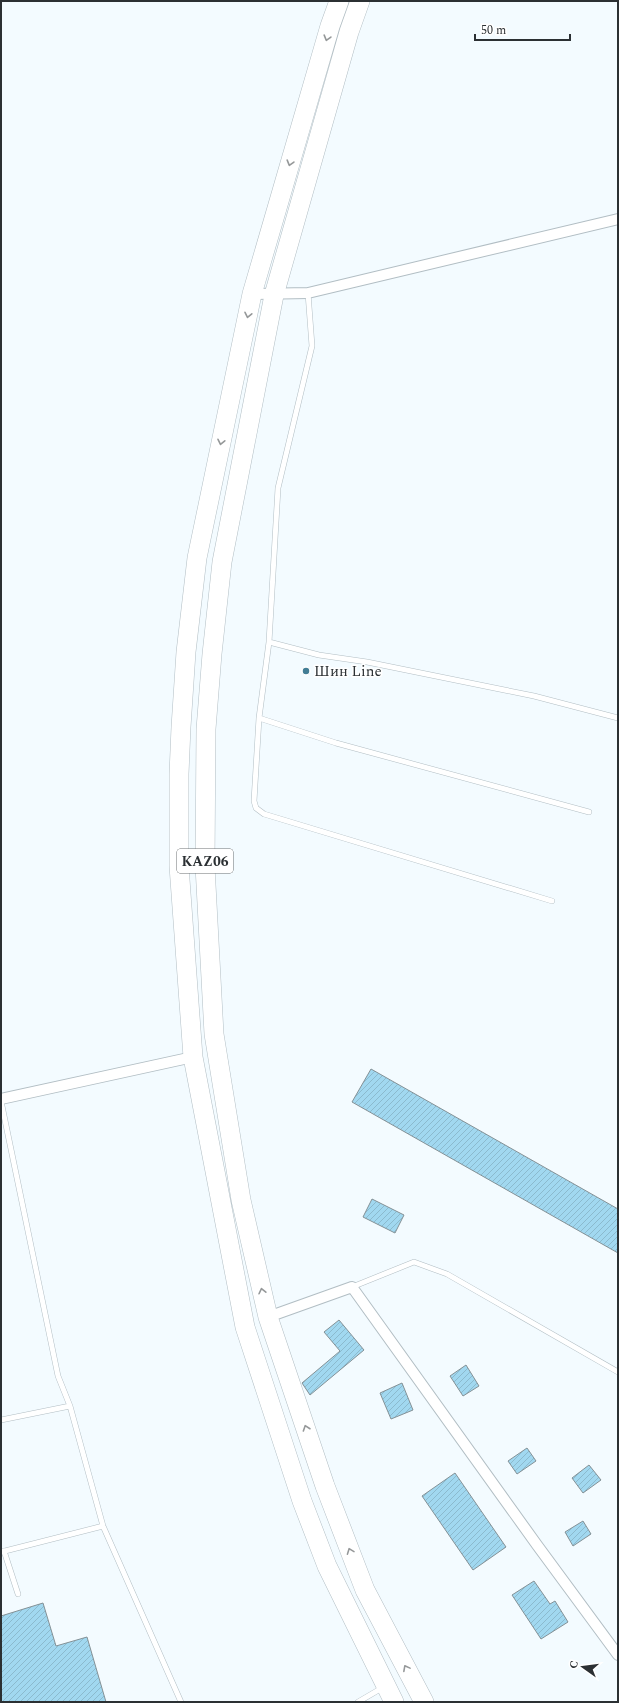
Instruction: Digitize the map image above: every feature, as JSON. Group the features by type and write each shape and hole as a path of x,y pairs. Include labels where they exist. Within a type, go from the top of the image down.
{"highway":[{"name":"KАZ06","path":"339,1 330,26 252,294 197,558 186,652 179,774 179,866 193,1057 245,1326 302,1501 327,1566 389,1694"},
{"name":"KАZ06","path":"360,1 349,32 274,295 222,562 212,654 204,775 205,866 214,1034 241,1200 268,1317 325,1486 365,1590 424,1702"}],"street":[{"path":"252,294 274,295 308,293 618,219"},
{"path":"1,1100 193,1057"},
{"path":"268,1317 352,1287 537,1545 618,1655"}],"lane":[{"path":"308,293 312,346 278,488 269,642 259,718 254,801 256,808 264,814 552,901"},
{"path":"269,642 319,655 367,662 534,696 618,718"},
{"path":"259,718 336,743 588,812"},
{"path":"1,1100 58,1376 70,1406 102,1526 180,1702"},
{"path":"352,1287 414,1262 448,1274 618,1372"},
{"path":"1,1420 70,1406"},
{"path":"18,1594 3,1551 102,1526"},
{"path":"358,1702 389,1694"}],"building":[{"path":"371,1069 618,1209 618,1253 352,1102"},
{"path":"372,1199 404,1215 395,1233 363,1217"},
{"path":"339,1320 364,1350 310,1395 302,1383 340,1351 324,1332"},
{"path":"466,1365 479,1386 463,1396 450,1376"},
{"path":"402,1383 413,1410 391,1419 380,1393"},
{"path":"527,1448 536,1461 517,1474 508,1461"},
{"path":"589,1465 601,1480 583,1493 572,1478"},
{"path":"455,1473 506,1547 473,1570 422,1496"},
{"path":"583,1521 591,1534 573,1546 565,1532"},
{"path":"534,1581 550,1604 555,1601 568,1622 541,1639 512,1595"},
{"path":"43,1603 56,1646 87,1637 106,1702 1,1702 1,1616"}],"place":[{"name":"Шин Line","path":"306,671"}]}
